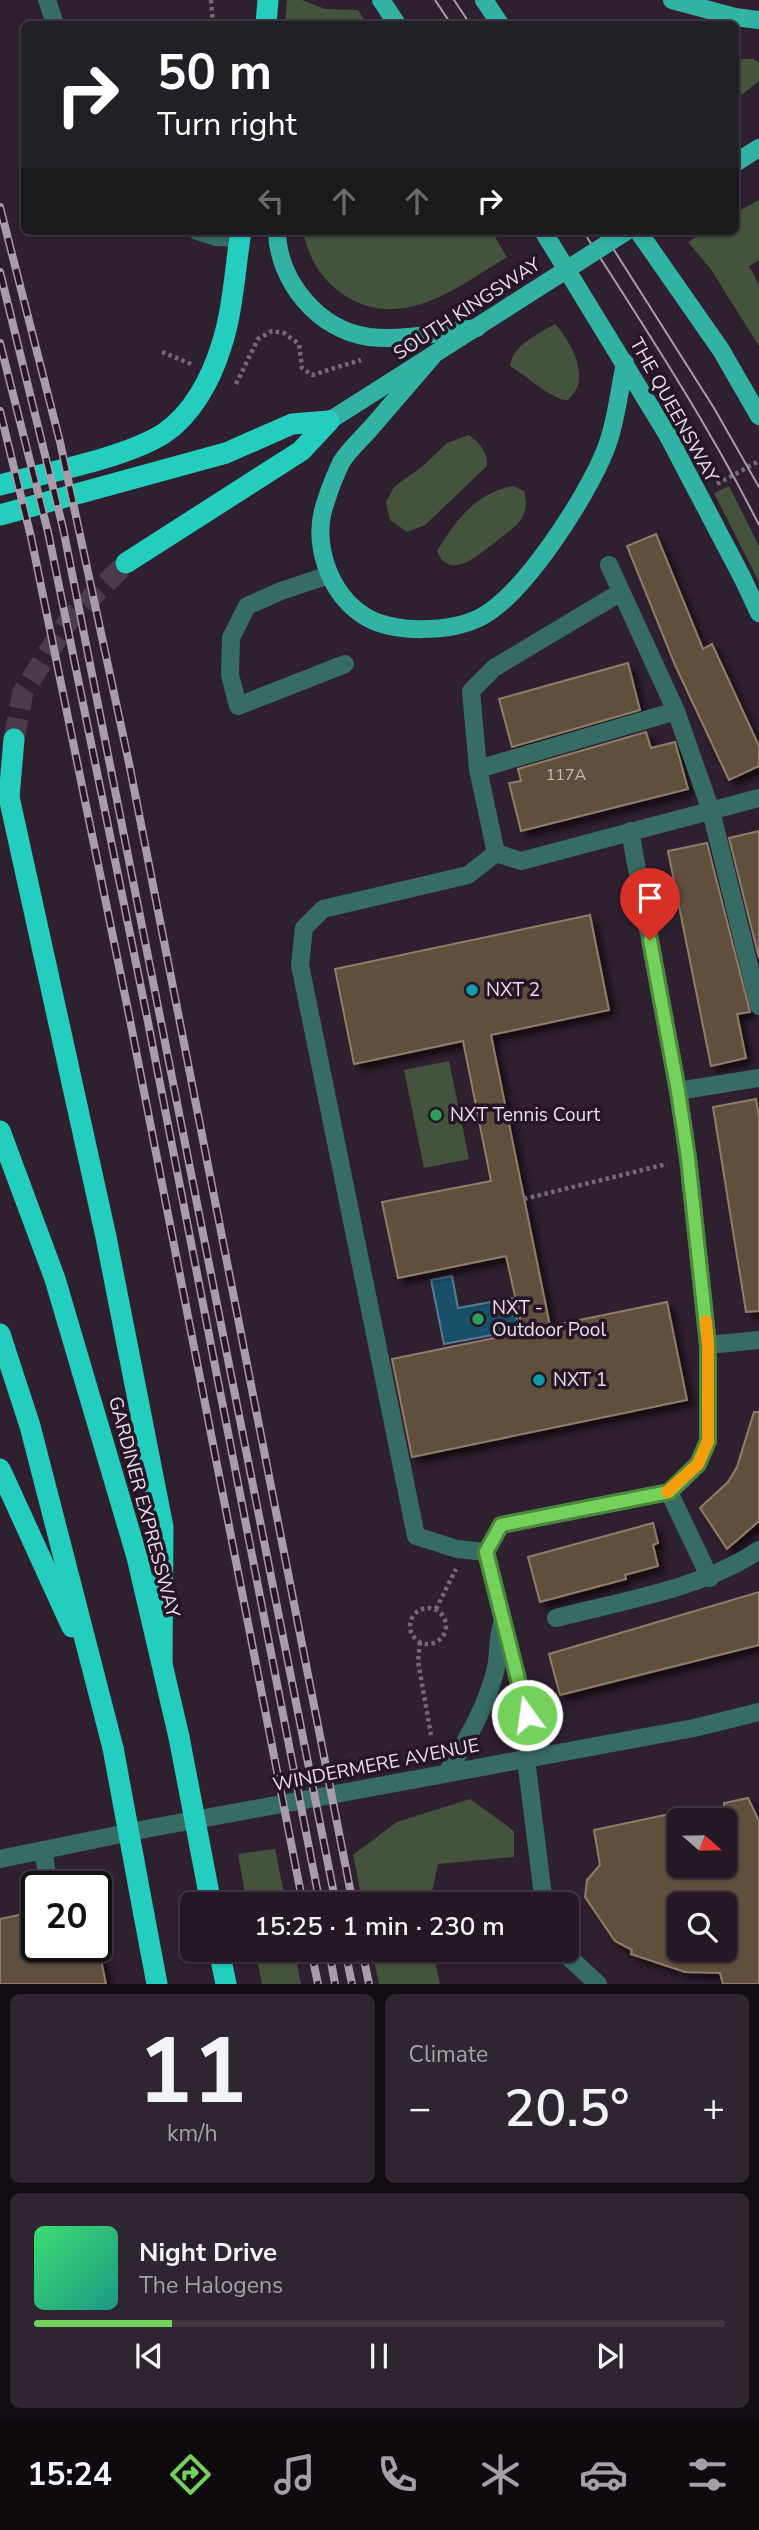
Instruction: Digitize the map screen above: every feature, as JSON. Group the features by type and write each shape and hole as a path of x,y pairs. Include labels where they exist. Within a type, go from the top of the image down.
{"highway":[{"path":"266,21 268,0"},
{"path":"0,485 141,446 165,433 181,418 199,395 222,344 241,235"},
{"path":"0,515 226,453 292,424 329,421"},
{"path":"126,563 300,451 329,421"},
{"path":"14,739 9,797 106,1237 163,1527 162,1663"},
{"name":"GARDINER EXPRESSWAY","path":"0,1131 55,1279 138,1556 179,1737 209,1892"},
{"path":"0,1334 30,1426 113,1748 157,1984"},
{"path":"0,1469 96,1680"},
{"path":"221,1962 226,1984"}],"main road":[{"path":"381,0 395,21"},
{"path":"484,0 497,21"},
{"path":"672,0 735,17 759,20"},
{"path":"739,161 759,148"},
{"path":"739,164 759,162"},
{"path":"278,235 281,257 297,291 320,315 335,325 369,337 413,336 477,328"},
{"name":"THE QUEENSWAY","path":"545,235 667,434 759,613"},
{"name":"SOUTH KINGSWAY","path":"329,421 621,235"},
{"path":"641,235 721,349 759,416"},
{"path":"432,357 343,460 325,503 320,527 329,575 344,596 366,617 398,627 429,630 461,625 480,618 499,606 554,539 594,475 613,427 625,363"}],"street":[{"path":"47,0 54,21"},
{"path":"210,235 241,235"},
{"path":"609,565 676,711 711,811 759,1006"},
{"path":"329,575 247,606 231,638 230,675 238,706 345,664"},
{"path":"496,853 478,769 471,691 494,668 621,593"},
{"path":"478,769 676,711"},
{"path":"496,853 521,861 759,798"},
{"path":"543,1892 532,1757 486,1552 501,1525 669,1492 698,1464 708,1441 708,1345 688,1158 630,831"},
{"path":"486,1552 457,1549 416,1536 300,965 304,928 323,909 468,875 496,853"},
{"path":"678,1091 759,1078"},
{"path":"708,1345 759,1340"},
{"path":"669,1492 710,1578"},
{"path":"556,1618 710,1578 759,1550"},
{"path":"447,1773 479,1718 496,1666 499,1632 503,1621"},
{"name":"WINDERMERE AVENUE","path":"0,1859 694,1728 759,1712"},
{"path":"43,1850 46,1871"},
{"path":"574,1962 598,1984"}],"path":[{"path":"211,0 213,21"},
{"path":"236,384 258,340 272,331 284,333 299,344 302,368 312,375 360,360"},
{"path":"162,352 195,366 188,375"},
{"path":"713,486 758,461 754,454"},
{"path":"718,475 721,482"},
{"path":"524,1199 688,1158"},
{"path":"436,1609 456,1569 486,1552"},
{"path":"427,1607 436,1609 447,1624 445,1633 435,1643 420,1642 411,1632 412,1618 427,1607"},
{"path":"420,1642 418,1661 431,1735"}],"green space":[{"path":"287,0 302,0 325,9 358,10 365,21 285,21"},
{"path":"739,59 754,59 759,63 759,81 739,97"},
{"path":"759,200 759,260 749,266 759,285 759,346 710,268 688,242 699,235 739,235 739,211"},
{"path":"304,235 496,235 507,257 448,293 427,302 406,308 385,309 363,304 341,293 316,266"},
{"path":"555,324 570,344 579,370 578,386 568,400 555,397 510,366 521,346"},
{"path":"469,435 482,448 487,466 425,525 407,532 390,520 386,502 394,487 423,466 447,443"},
{"path":"513,486 524,491 526,499 524,514 517,525 464,563 449,565 443,560 437,551 468,510 488,495"},
{"path":"729,486 759,546 759,582 714,493"},
{"name":"NXT Tennis Court","path":"449,1061 469,1159 424,1168 404,1070"},
{"path":"470,1799 514,1831 514,1857 438,1864 432,1892 361,1892 353,1855 397,1822"},
{"path":"275,1849 284,1892 245,1892 238,1854"},
{"path":"257,1962 296,1962 301,1984 262,1984"},
{"path":"374,1962 435,1962 440,1984 379,1984"}],"water":[{"name":"NXT - Outdoor Pool","path":"452,1276 458,1308 513,1298 519,1330 444,1344 431,1280"}],"building":[{"path":"656,534 703,649 712,644 759,746 759,766 729,780 675,665 627,546"},
{"path":"628,663 640,710 512,747 499,699"},
{"path":"646,732 651,748 675,742 688,789 521,831 509,783 521,781 518,769"},
{"path":"759,831 759,958 729,838"},
{"path":"707,843 750,1012 737,1014 746,1058 711,1066 668,851"},
{"path":"590,915 609,1010 491,1035 550,1326 667,1302 687,1400 412,1457 392,1359 523,1332 506,1256 398,1278 382,1202 491,1181 463,1041 354,1064 335,969"},
{"path":"756,1099 759,1117 759,1311 746,1312 713,1107"},
{"path":"754,1412 759,1412 759,1521 727,1549 700,1508 728,1482 737,1467"},
{"path":"653,1523 658,1543 653,1545 658,1566 625,1575 626,1579 540,1602 528,1557"},
{"path":"759,1592 759,1645 560,1695 549,1654"},
{"path":"748,1798 759,1821 759,1984 723,1984 720,1973 685,1972 631,1954 632,1950 615,1941 585,1897 587,1880 600,1865 594,1830 667,1815 667,1878 737,1878 737,1808 724,1808 724,1803"},
{"path":"21,1914 21,1962 101,1962 106,1984 0,1984 0,1919"}],"tunnel":[{"path":"14,739 23,692 69,620 126,563"}],"tram line":[{"path":"435,0 449,21"},
{"path":"454,0 468,21"},
{"path":"586,235 697,412 759,525"},
{"path":"605,235 714,408 759,487"}],"railway":[{"path":"0,207 60,442 129,763 351,1892"},
{"path":"0,272 63,528 334,1892"},
{"path":"0,343 48,532 147,1017 318,1892"},
{"path":"0,411 31,537 130,1020 301,1892"},
{"path":"313,1962 318,1984"},
{"path":"331,1962 335,1984"},
{"path":"347,1962 352,1984"},
{"path":"364,1962 369,1984"}],"slow traffic":[{"path":"667,1492 698,1464 708,1441 710,1428 706,1321"}],"place":[{"name":"NXT 2","path":"472,990"},
{"name":"NXT Tennis Court","path":"436,1115"},
{"name":"NXT - Outdoor Pool","path":"478,1319"},
{"name":"NXT 1","path":"539,1380"}],"route":[{"path":"527,1715 486,1552 501,1525 669,1492 698,1464 708,1441 708,1345 688,1158 650,940"}]}
